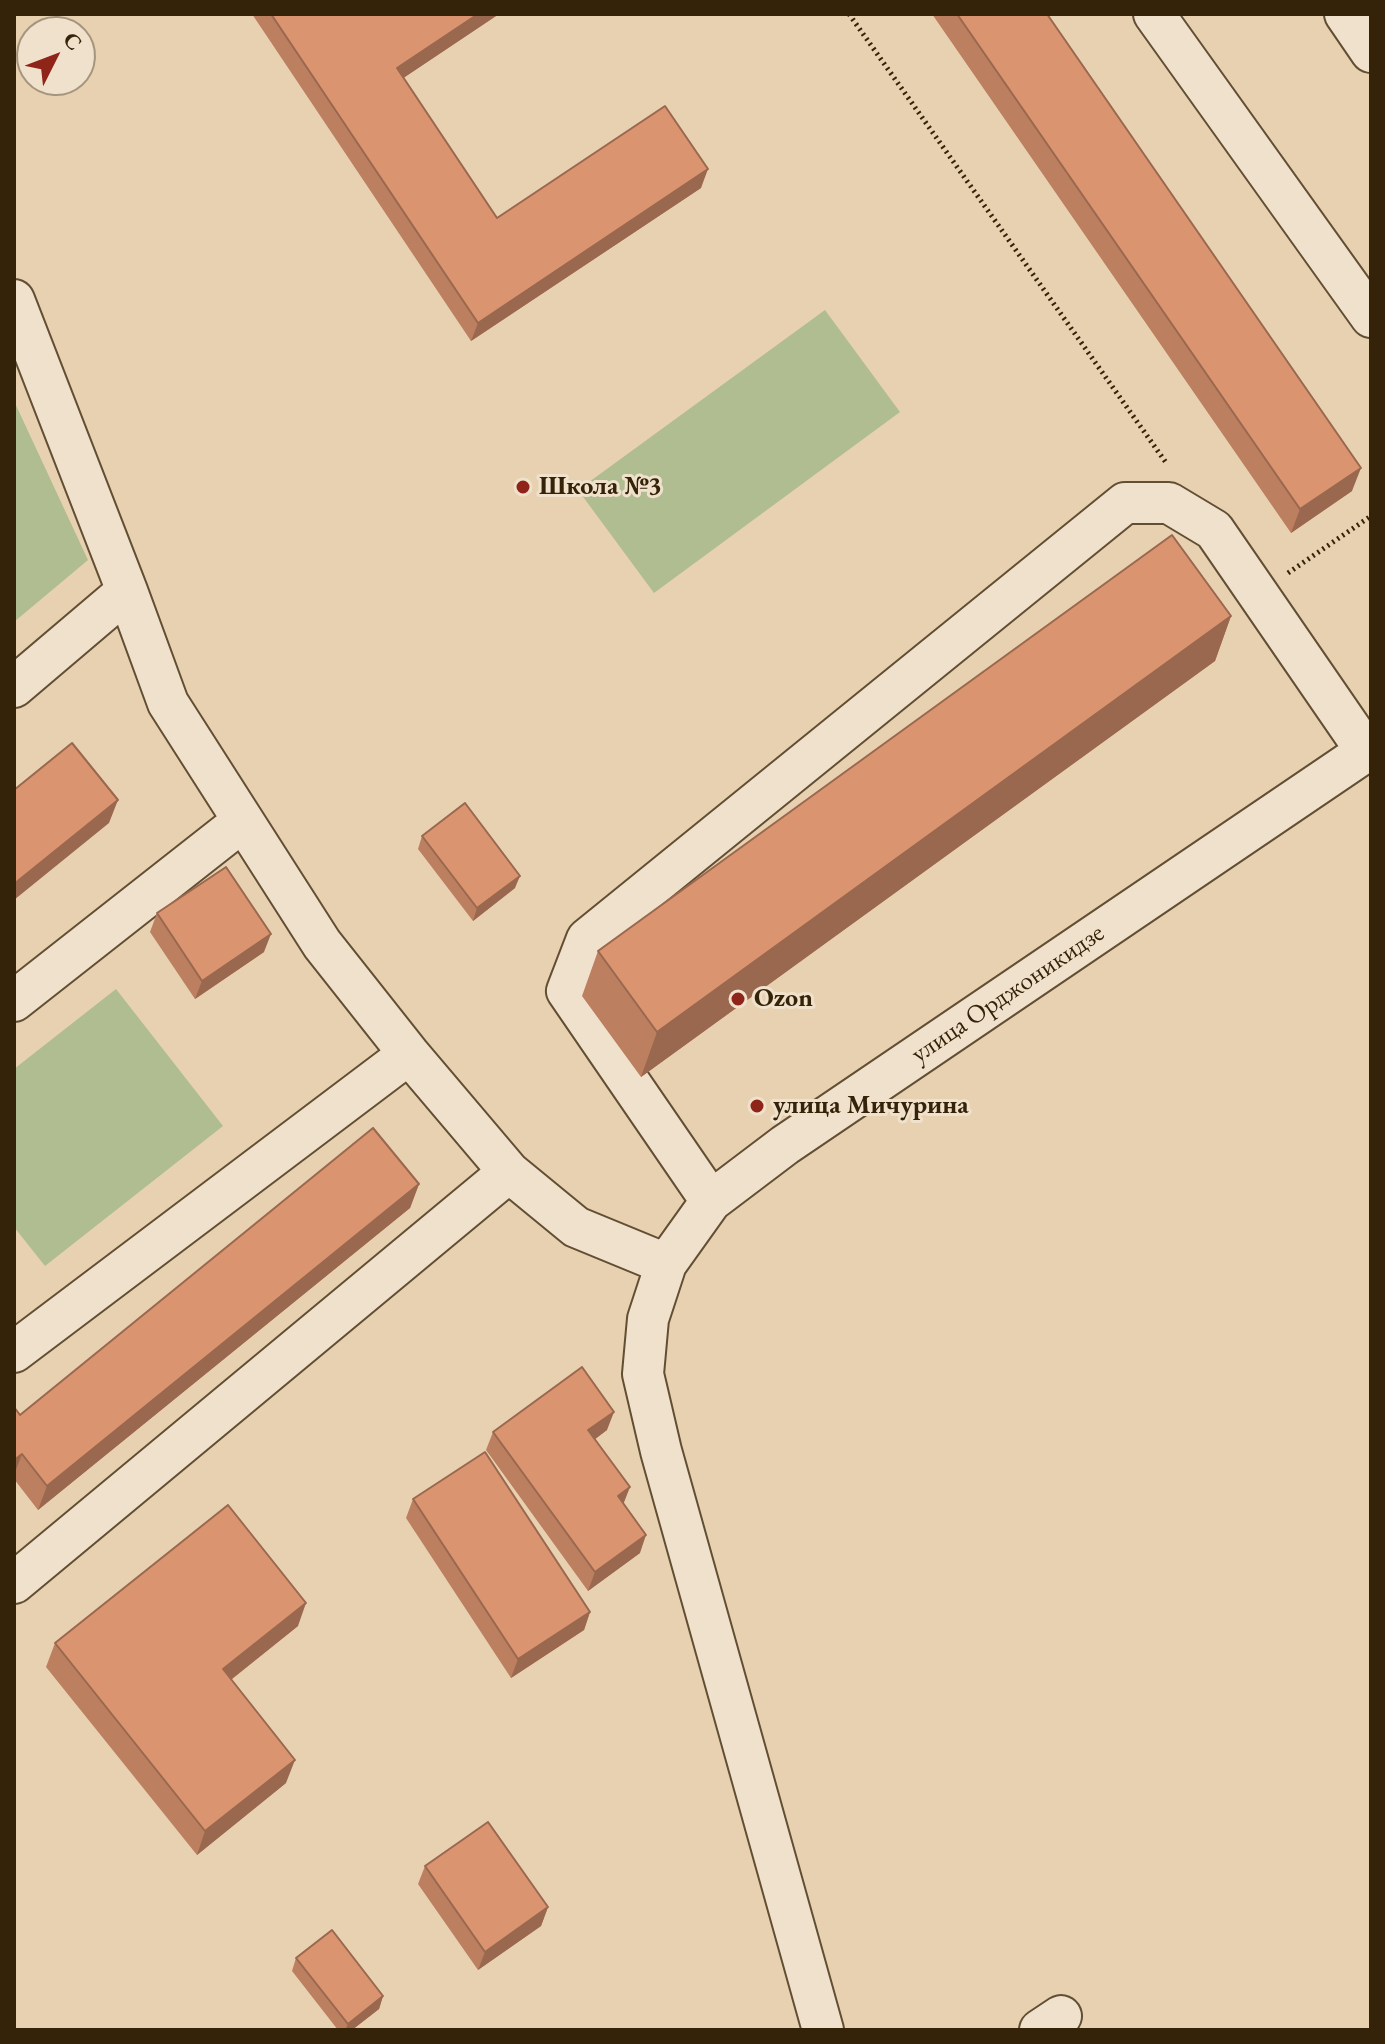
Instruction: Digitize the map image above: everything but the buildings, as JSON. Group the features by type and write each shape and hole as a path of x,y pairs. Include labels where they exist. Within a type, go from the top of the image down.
{"street":[{"path":"1154,14 1371,317"},
{"path":"1345,14 1371,52"},
{"path":"14,300 168,703 322,944 409,1054 509,1172 576,1227 666,1264"},
{"path":"711,1201 567,991 587,939 1125,503 1169,503 1214,530 1368,749"},
{"path":"14,687 127,591"},
{"name":"улица Орджоникидзе","path":"823,2030 661,1451 643,1374 648,1319 666,1264 711,1201 785,1145 1368,749"},
{"path":"14,1001 243,821"},
{"path":"14,1352 409,1054"},
{"path":"14,1583 509,1172"}],"path":[{"path":"849,14 1168,465"},
{"path":"1258,594 1371,516"}],"green space":[{"path":"825,310 900,412 654,593 578,490"},
{"path":"14,401 88,560 14,622"},
{"path":"116,989 223,1126 45,1266 14,1227 14,1069"}],"place":[{"name":"Школа №3","path":"523,487"},
{"name":"Ozon","path":"738,999"},
{"name":"улица Мичурина","path":"757,1106"}]}
